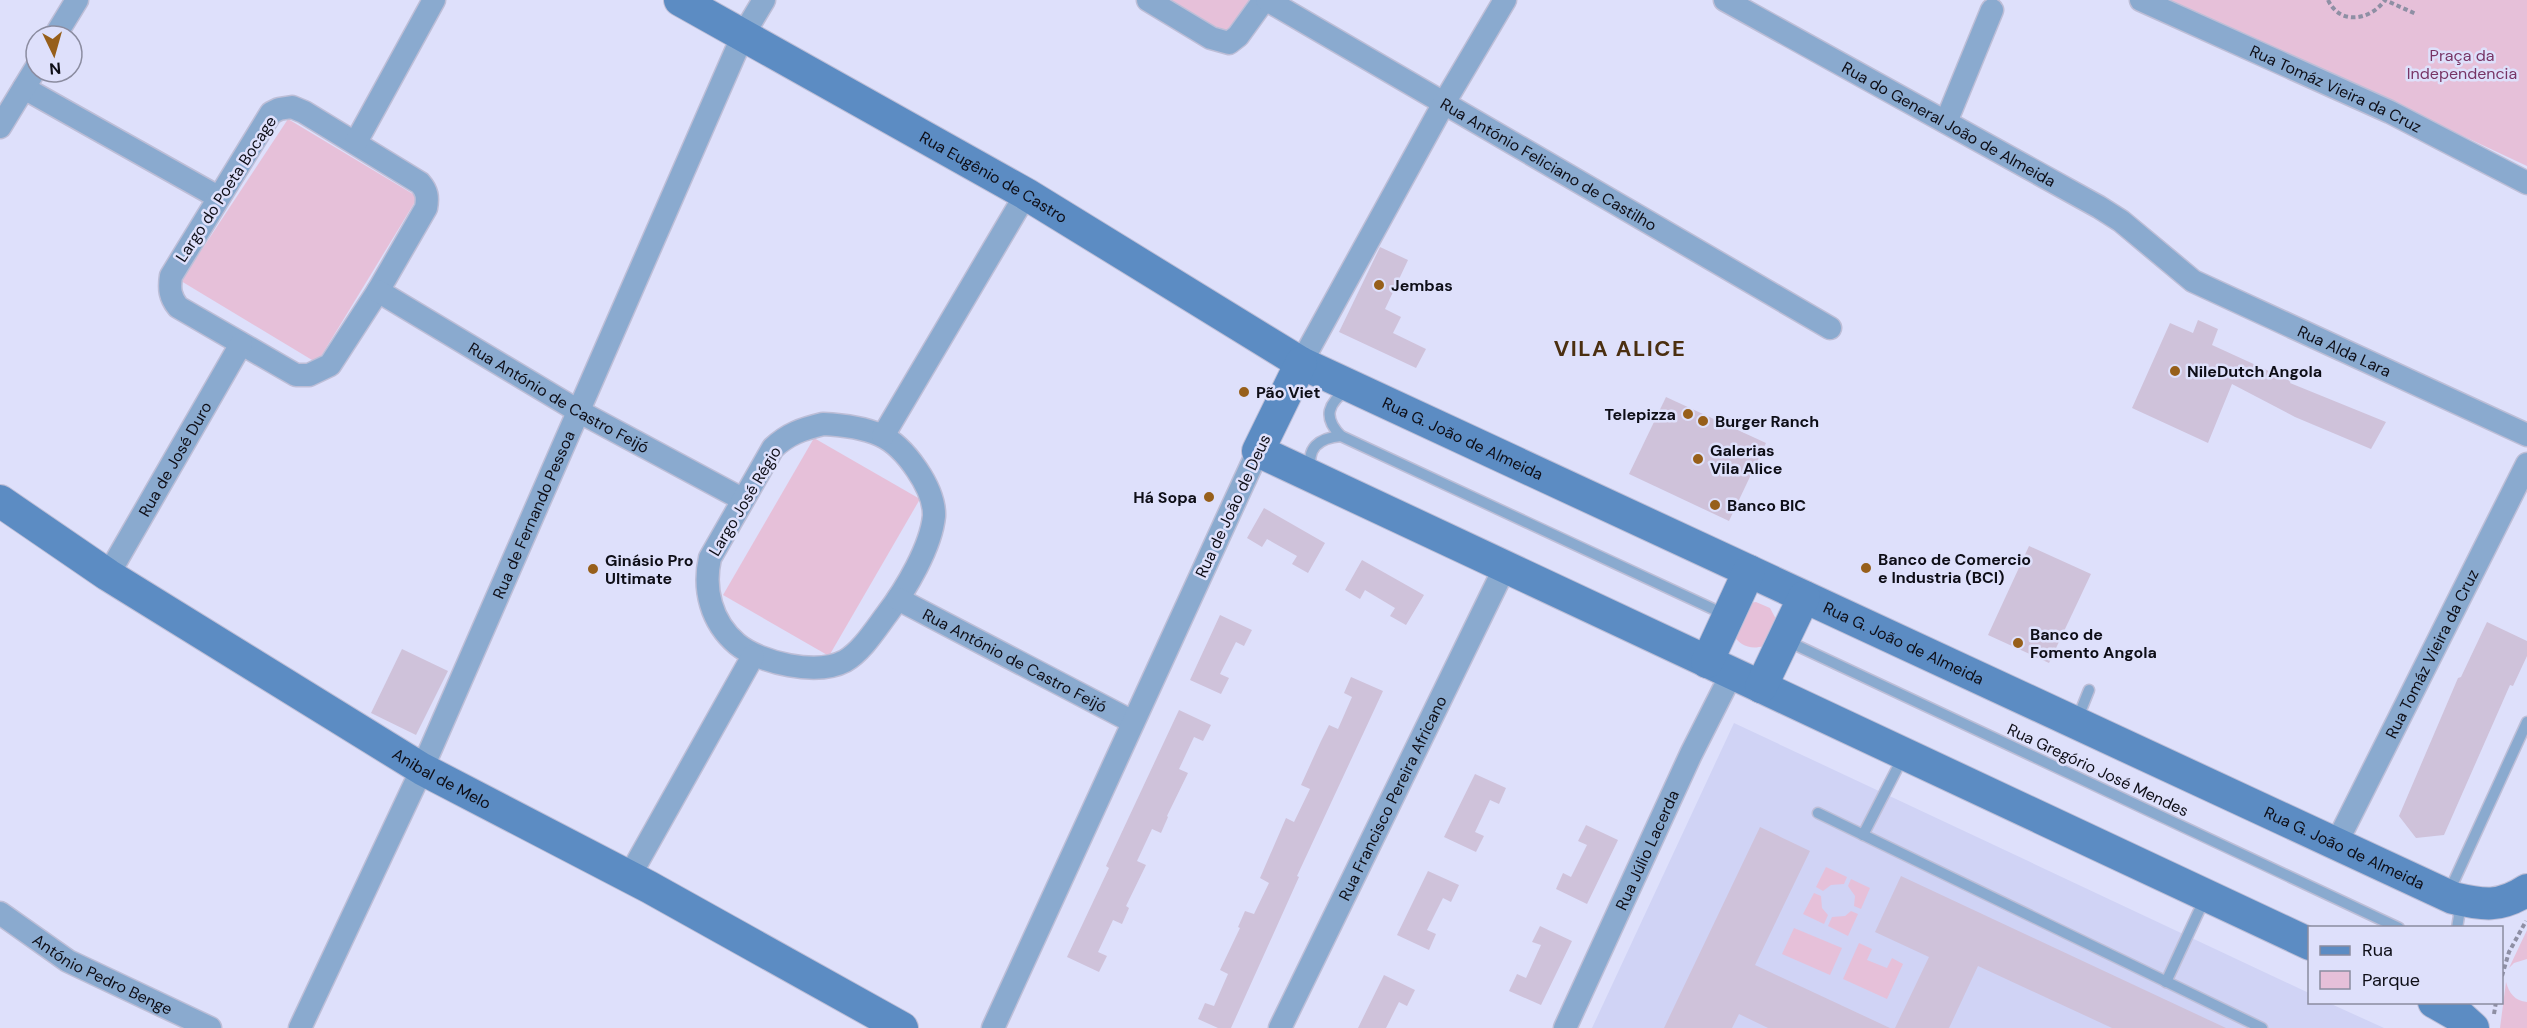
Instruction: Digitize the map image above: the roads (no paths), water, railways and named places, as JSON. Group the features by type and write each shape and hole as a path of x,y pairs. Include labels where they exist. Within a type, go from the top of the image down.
{"street":[{"path":"63,24 77,0"},
{"path":"356,142 434,0"},
{"name":"Rua Eugênio de Castro","path":"680,0 1026,194 1301,363"},
{"name":"Rua de Fernando Pessoa","path":"300,1028 422,769 743,35 764,0"},
{"path":"1148,0 1211,38 1229,43 1238,36 1265,0"},
{"name":"Rua António Feliciano de Castilho","path":"1265,0 1830,328"},
{"name":"Rua de João de Deus","path":"993,1028 1132,722 1301,363 1444,103 1505,0"},
{"name":"Rua do General João de Almeida","path":"1725,0 2099,207 2121,221 2167,260"},
{"name":"Rua Tomáz Vieira da Cruz","path":"2141,0 2390,112 2527,183"},
{"path":"1946,122 1992,9"},
{"path":"0,127 26,84"},
{"path":"24,88 218,197"},
{"name":"Largo do Poeta Bocage","path":"292,107 356,142 420,183 426,190 426,208 378,291 330,365 321,372 296,375 178,307 171,298 171,276 271,113 292,107"},
{"path":"883,436 1026,194"},
{"name":"Rua Alda Lara","path":"2167,260 2193,281 2224,298 2527,435"},
{"name":"Rua António de Castro Feijó","path":"378,291 580,412 742,499"},
{"name":"Rua de José Duro","path":"108,575 241,344"},
{"name":"Rua G. João de Almeida","path":"1301,363 2336,844 2452,907 2522,903"},
{"name":"Largo José Régio","path":"823,424 841,425 861,428 883,436 911,462 924,480 932,500 934,515 917,566 898,599 859,649 846,660 833,666 815,668 753,656 735,643 723,629 707,594 706,577 710,558 742,499 773,448 785,437 801,429 823,424"},
{"path":"1258,452 2308,943"},
{"name":"Rua Tomáz Vieira da Cruz","path":"2336,844 2527,464"},
{"name":"Anibal de Melo","path":"0,501 108,575 422,769 629,877 902,1028"},
{"name":"Rua Francisco Pereira Africano","path":"1280,1028 1505,567"},
{"path":"1720,668 1729,616 1749,571"},
{"path":"1761,687 1804,597"},
{"name":"Rua António de Castro Feijó","path":"898,599 1132,722"},
{"path":"629,877 753,656"},
{"name":"Rua Júlio Lacerda","path":"1566,1028 1691,754 1720,668"},
{"path":"2500,926 2522,903 2527,872"},
{"name":"António Pedro Benge","path":"0,913 68,961 210,1028"},
{"path":"2438,1004 2474,1028"},
{"path":"2474,1028 2476,1004"}],"lane":[{"path":"1352,387 1332,403 1330,410 1332,425 1341,436 1729,616"},
{"path":"1320,481 1314,477 1311,469 1312,452 1320,441 1327,437 1341,436"},
{"name":"Rua Gregório José Mendes","path":"1784,639 2397,926"},
{"path":"2076,723 2089,690"},
{"path":"2452,907 2527,722"},
{"path":"1863,835 1904,754"},
{"path":"1818,813 2262,1028"},
{"path":"2166,982 2207,896"}],"place":[{"name":"Jembas","path":"1379,285"},
{"name":"NileDutch Angola","path":"2175,371"},
{"name":"Pão Viet","path":"1244,392"},
{"name":"Telepizza","path":"1688,414"},
{"name":"Burger Ranch","path":"1703,421"},
{"name":"Galerias Vila Alice","path":"1698,459"},
{"name":"Há Sopa","path":"1209,497"},
{"name":"Banco BIC","path":"1715,505"},
{"name":"Banco de Comercio e Industria (BCI)","path":"1866,568"},
{"name":"Ginásio Pro Ultimate","path":"593,569"},
{"name":"Banco de Fomento Angola","path":"2018,643"}],"district":[{"name":"VILA ALICE","path":"1620,348"}],"park label":[{"name":"Praça da Independencia","path":"2462,64"}]}
